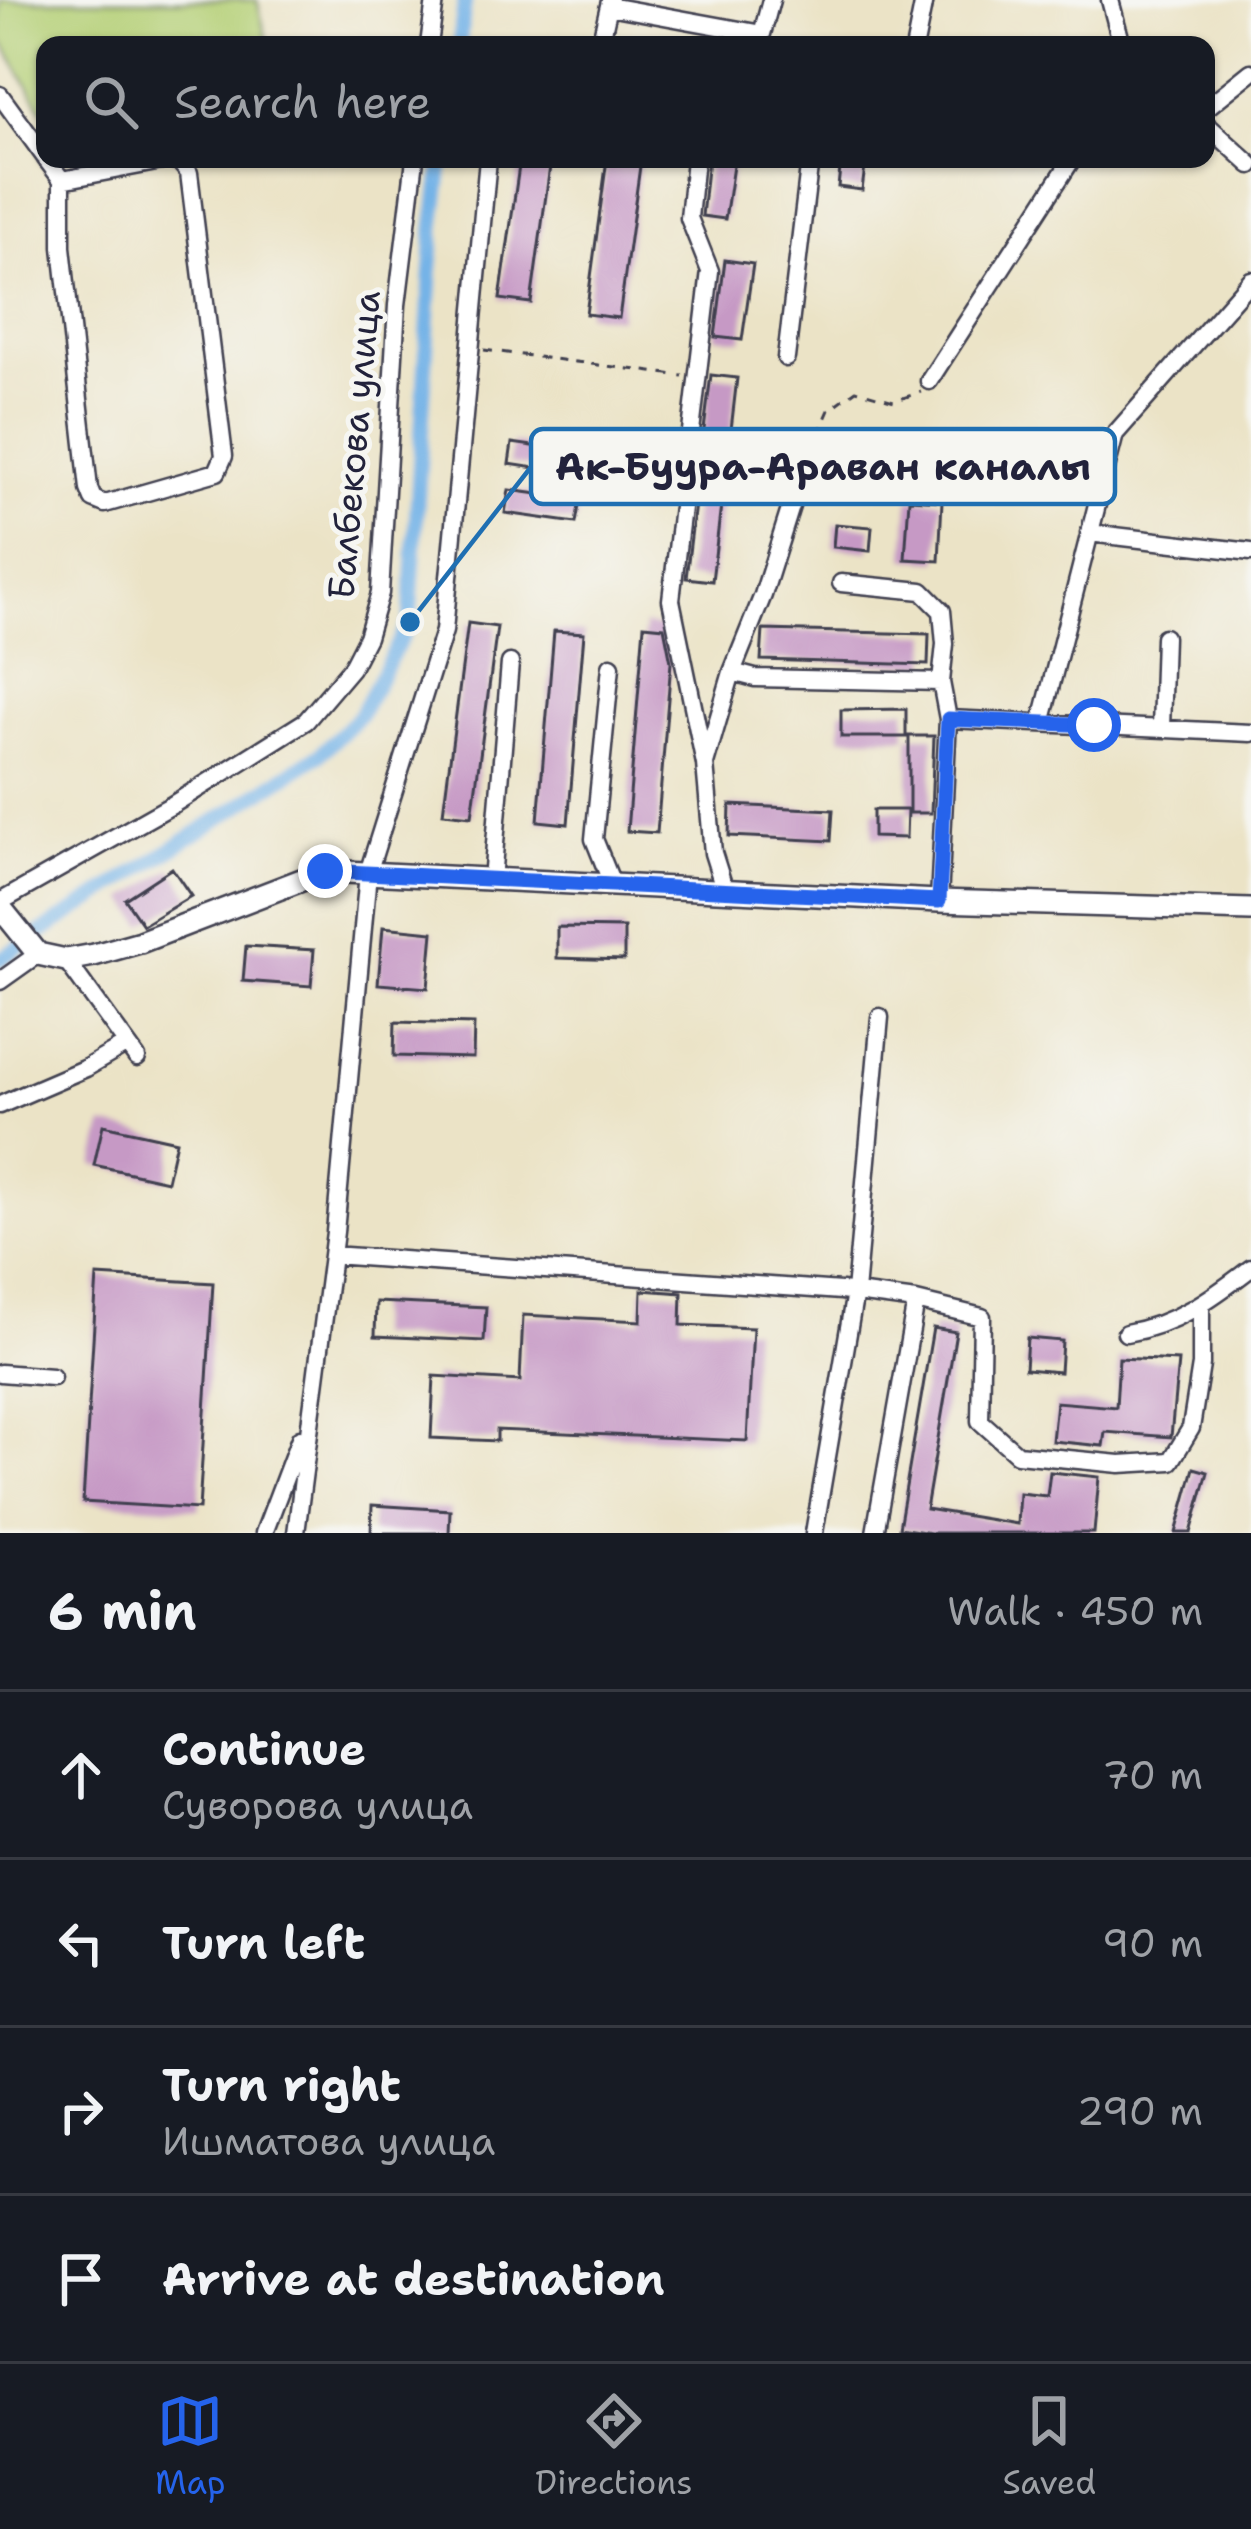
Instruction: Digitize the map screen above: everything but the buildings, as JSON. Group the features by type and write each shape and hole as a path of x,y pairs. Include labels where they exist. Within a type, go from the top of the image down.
{"main road":[{"path":"1,907 38,954 66,960 140,942 325,871 939,901 1251,910"}],"street":[{"path":"430,36 435,0"},
{"path":"602,36 609,3 761,34 771,0"},
{"path":"917,36 924,0"},
{"path":"1110,0 1120,36"},
{"path":"1215,101 1251,72"},
{"path":"0,95 36,144"},
{"path":"1215,132 1251,165"},
{"path":"53,168 62,180 62,248 89,489 93,500 105,504 217,472 224,456 185,168"},
{"path":"62,180 125,168"},
{"name":"Балбекова улица","path":"1,907 306,721 351,668 367,638 380,593 397,305 414,168"},
{"path":"296,1533 332,1255 368,874 444,631 487,168"},
{"path":"694,168 689,218 710,271 671,600 705,764 713,853 725,891"},
{"path":"786,358 809,168"},
{"path":"928,380 1066,168"},
{"path":"1042,720 1115,434 1251,280"},
{"path":"705,764 798,484 967,488"},
{"path":"1090,533 1251,552"},
{"path":"841,583 922,591 942,611 941,682 948,719 939,901"},
{"path":"1161,728 1164,637"},
{"path":"492,880 510,663"},
{"path":"611,665 594,839 613,886"},
{"path":"732,672 755,678 941,682"},
{"path":"948,719 1251,733"},
{"path":"0,981 38,954"},
{"path":"0,1105 132,1051 66,960"},
{"path":"814,1533 855,1292 880,1017"},
{"path":"332,1255 855,1292 916,1300 982,1317 980,1421 1017,1454 1120,1464 1171,1462 1191,1427 1201,1365 1201,1307"},
{"path":"1126,1333 1201,1307 1251,1268"},
{"path":"876,1532 916,1300"},
{"path":"0,1373 52,1377"},
{"path":"265,1533 310,1411"}],"path":[{"path":"468,348 696,378"},
{"path":"798,484 829,410 856,390 894,401 918,394 928,380"}],"green space":[{"path":"0,0 257,0 266,36 36,36 36,100 0,38"}],"waterway":[{"path":"460,36 465,0"},
{"path":"0,959 320,754 359,716 410,622 434,227 442,168"}],"place":[{"name":"Ак-Буура-Араван каналы","path":"410,622"}],"route":[{"path":"325,871 939,901 948,719 1094,725"}]}
